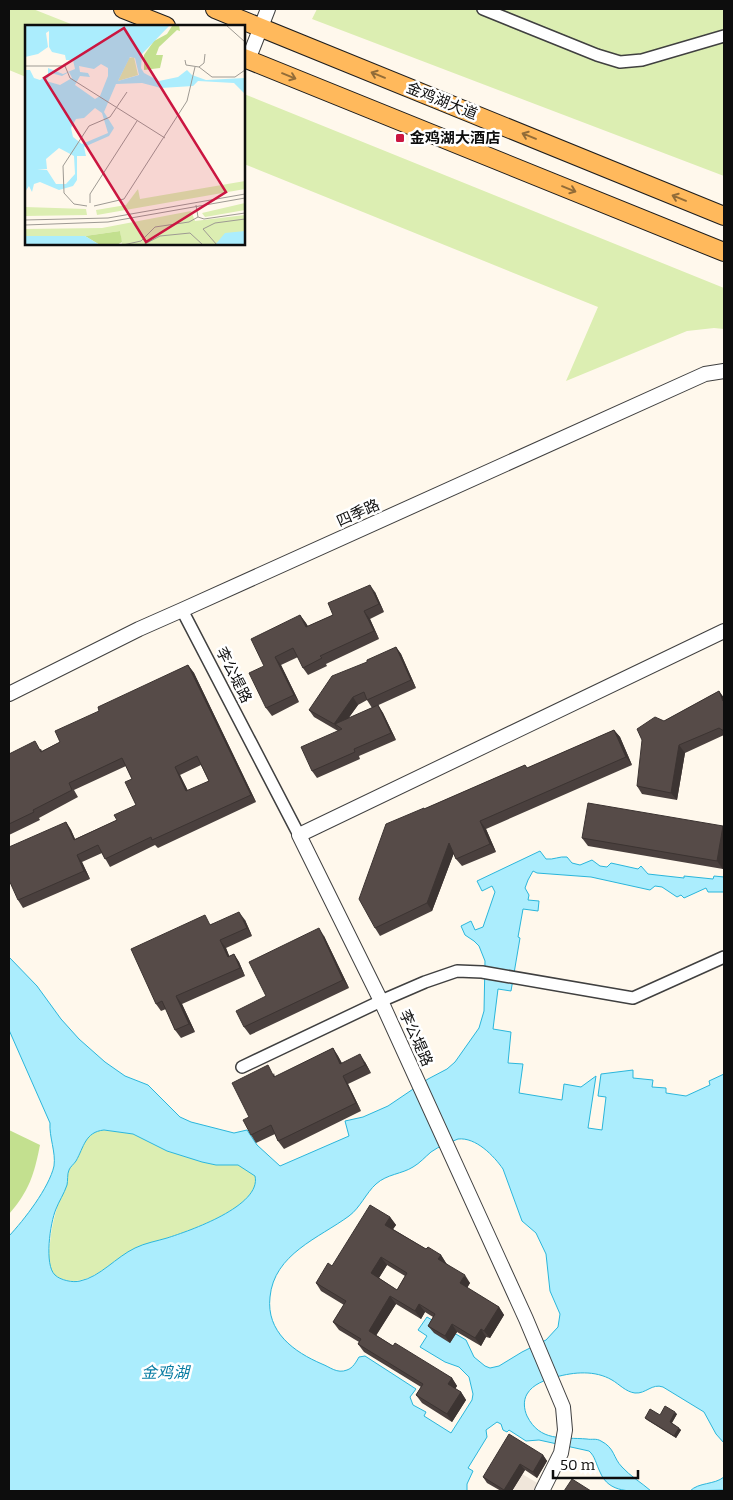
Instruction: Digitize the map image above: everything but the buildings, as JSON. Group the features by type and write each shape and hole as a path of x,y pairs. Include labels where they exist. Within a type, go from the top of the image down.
{"main road":[{"path":"123,9 163,25"},
{"name":"金鸡湖大道","path":"214,9 724,216"},
{"path":"246,59 724,252"}],"street":[{"path":"246,59 268,9"},
{"path":"483,9 597,55 620,62 642,60 724,36"},
{"name":"四季路","path":"9,694 140,629 705,374 724,372"},
{"name":"李公堤路","path":"182,610 381,1000 558,1394 563,1407 565,1430 561,1453 542,1491"},
{"path":"298,836 724,632"},
{"path":"242,1067 381,1000 457,971 482,972 633,998 724,957"}],"green space":[{"path":"9,9 33,9 73,25 25,25 25,77 9,70"},
{"path":"317,9 724,9 724,176 312,19"},
{"path":"245,94 724,288 724,329 714,328 687,331 566,381 598,307 245,164"},
{"path":"9,1130 40,1145 30,1182 9,1214"},
{"path":"104,1130 133,1134 167,1151 202,1162 216,1165 238,1165 255,1176 254,1187 236,1207 222,1216 191,1230 135,1248 89,1278 69,1281 58,1277 49,1267 49,1257 52,1228 67,1183 69,1170 89,1137 98,1131"}],"shaded area":[{"path":"522,1474 551,1491 517,1491 513,1489"}],"water":[{"name":"金鸡湖","path":"540,851 546,859 567,857 572,863 580,865 592,860 600,866 607,867 611,863 638,869 641,866 648,874 684,878 684,876 713,879 714,876 724,877 724,892 708,892 706,888 684,898 681,895 677,897 662,887 655,886 650,890 591,877 537,873 533,871 525,888 529,895 528,900 539,901 538,911 523,909 511,991 498,989 493,1029 511,1032 508,1063 523,1064 519,1093 562,1100 564,1084 581,1087 596,1076 588,1128 602,1130 606,1097 598,1096 601,1074 633,1070 633,1078 653,1080 652,1087 666,1088 666,1093 686,1096 710,1085 709,1081 724,1074 724,1443 716,1434 704,1412 663,1387 656,1386 635,1393 626,1390 605,1377 592,1373 577,1373 563,1375 540,1383 527,1394 525,1408 532,1424 545,1434 560,1438 596,1439 601,1441 609,1447 625,1470 651,1491 629,1491 615,1488 604,1479 589,1451 539,1440 526,1441 509,1430 507,1432 503,1430 501,1424 497,1422 486,1430 487,1437 468,1468 473,1471 467,1484 467,1491 9,1491 9,1236 29,1213 42,1194 51,1175 54,1161 50,1123 9,1030 9,957 37,986 61,1019 79,1039 105,1062 125,1076 148,1085 180,1117 191,1122 234,1133 247,1130 257,1145 280,1166 349,1136 345,1121 363,1117 388,1106 428,1079 447,1069 455,1062 479,1028 484,1011 485,961 479,946 465,935 461,926 471,921 475,930 483,927 495,892 492,886 482,891 477,881","holes":["104,1130 133,1134 167,1151 202,1162 216,1165 238,1165 255,1176 254,1187 236,1207 222,1216 177,1235 135,1248 87,1279 77,1282 63,1280 55,1275 50,1262 49,1244 54,1215 67,1185 70,1168 89,1137 98,1131","458,1139 465,1139 478,1144 490,1153 503,1169 522,1221 536,1233 546,1254 550,1291 560,1314 558,1327 546,1340 499,1366 490,1368 474,1357 466,1340 427,1317 418,1330 427,1336 420,1347 445,1362 459,1367 469,1377 473,1394 472,1400 451,1433 424,1416 426,1412 413,1405 410,1397 416,1389 365,1356 359,1357 349,1369 340,1371 334,1370 292,1347 277,1330 272,1321 270,1297 273,1282 289,1258 353,1213 376,1184 385,1178 413,1167 434,1150"]},
{"path":"724,1477 724,1490 690,1491 698,1486 720,1480"}],"place":[{"name":"金鸡湖大酒店","path":"400,138"}]}
